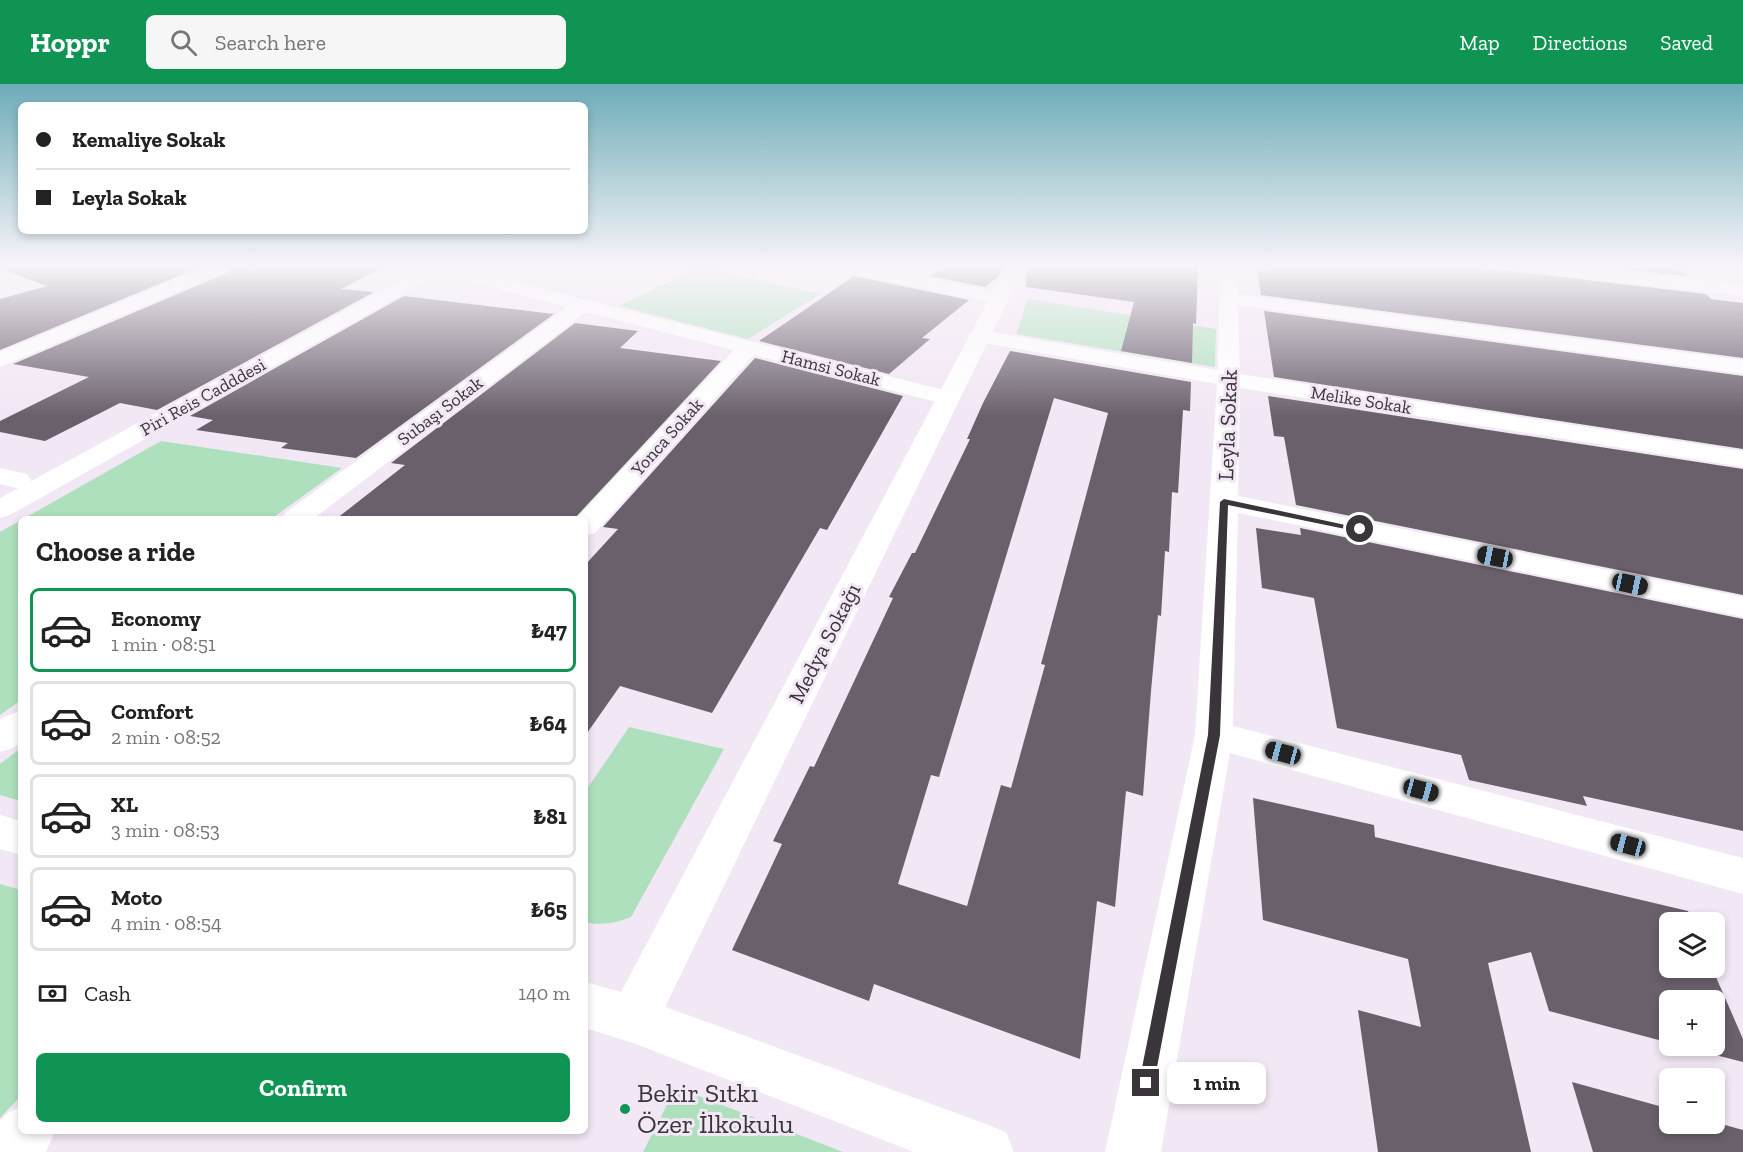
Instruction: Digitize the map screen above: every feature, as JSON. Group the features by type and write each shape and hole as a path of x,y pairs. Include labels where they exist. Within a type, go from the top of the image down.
{"street":[{"path":"1,359 101,317"},
{"name":"Piri Reis Cadddesi","path":"6,482 319,317"},
{"name":"Piri Reis Cadddesi","path":"0,509 347,317"},
{"name":"Subaşı Sokak","path":"299,516 567,317"},
{"name":"Hamsi Sokak","path":"633,317 948,398"},
{"name":"Medya Sokağı","path":"633,1019 989,317"},
{"name":"Leyla Sokak","path":"1133,1152 1214,735 1229,379 1228,317"},
{"path":"1437,317 1743,368"},
{"name":"Melike Sokak","path":"979,336 1229,379 1743,459"},
{"name":"Yonca Sokak","path":"588,523 749,347"},
{"path":"1224,502 1743,607"},
{"path":"0,738 18,725"},
{"path":"1214,735 1743,876"},
{"path":"0,832 18,837"},
{"path":"588,1006 633,1019 986,1152"},
{"path":"8,1152 25,1134"}],"green space":[{"path":"661,317 783,317 748,339"},
{"path":"1022,317 1140,317 1216,329 1215,367 1016,334"},
{"path":"161,441 342,468 275,516 28,516"},
{"path":"18,522 18,702 0,715 0,532"},
{"path":"629,727 724,749 631,917 620,921 597,924 588,922 588,788"},
{"path":"18,750 18,800 0,795 0,764"},
{"path":"0,884 18,889 18,1099 0,1118"},
{"path":"676,1087 843,1152 643,1152"}],"building":[{"path":"0,317 80,317 0,350"},
{"path":"124,317 328,317 157,410 120,403 45,441 0,432 0,421 89,377 13,364"},
{"path":"367,317 550,317 356,458 281,448 288,443 196,430 213,420 190,416"},
{"path":"794,317 948,317 922,338 930,339 889,374 759,341"},
{"path":"1130,317 1196,317 1196,324 1193,323 1192,363 1121,351"},
{"path":"1265,317 1307,317 1743,376 1743,449 1274,377"},
{"path":"1428,317 1743,317 1743,358"},
{"path":"575,323 638,331 620,348 721,361 577,516 340,516 405,465 391,463"},
{"path":"1010,351 1191,382 1190,411 1183,410 1178,493 1172,492 1169,552 1165,551 1161,616 1158,615 1143,796 1126,791 1115,907 1097,901 1080,1059 874,984 869,1001 732,950 782,844 773,841 810,766 814,767 893,598 889,597 912,553 915,553 970,439 967,439","holes":["1054,398 1108,413 1041,664 1045,665 1011,788 1001,785 967,906 898,884 931,775 939,777"]},
{"path":"755,358 903,396 827,530 820,528 712,713 620,686 588,732 588,562 618,529 603,527"},
{"path":"1268,396 1743,469 1743,595 1296,505 1284,437 1274,436"},
{"path":"1256,528 1301,535 1300,528 1743,619 1743,831 1583,796 1587,806 1469,780 1461,755 1337,728 1314,598 1262,588"},
{"path":"1253,798 1374,825 1375,837 1688,911 1659,912 1659,978 1716,978 1722,990 1659,990 1659,1040 1549,1011 1531,952 1488,963 1531,1152 1378,1152 1358,1010 1421,1027 1408,959 1263,920"},
{"path":"1725,998 1743,1039 1743,1062 1719,1056 1725,1056"},
{"path":"1572,1082 1659,1106 1659,1134 1725,1134 1725,1125 1743,1130 1743,1152 1593,1152"}],"place":[{"name":"Bekir Sıtkı Özer İlkokulu","path":"625,1109"}],"route":[{"path":"1146,1083 1214,735 1224,502 1360,529"}]}
